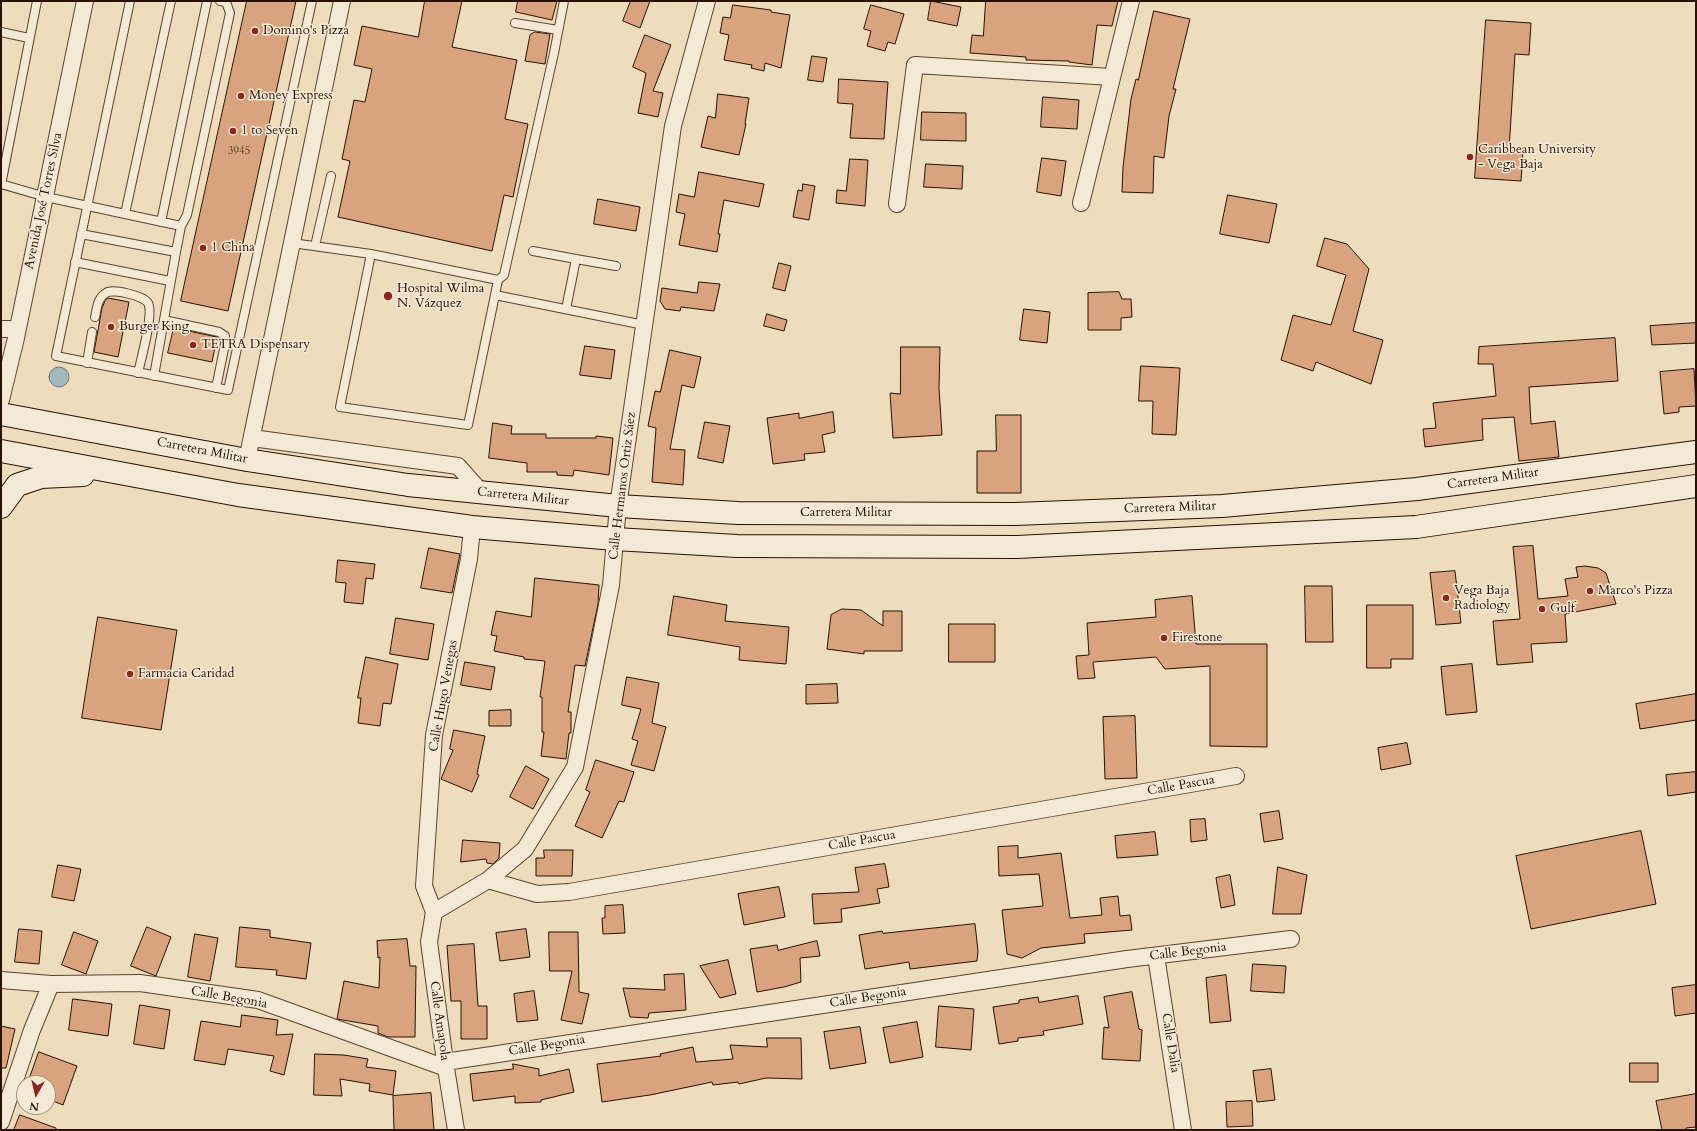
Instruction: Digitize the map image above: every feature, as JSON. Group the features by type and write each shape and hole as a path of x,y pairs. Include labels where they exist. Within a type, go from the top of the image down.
{"main road":[{"name":"Carretera Militar","path":"1,414 248,460 408,485 618,506 738,513 1015,514 1222,506 1417,489 1696,452"},
{"path":"1,451 119,474 246,496 472,528 615,540 737,546 1017,547 1416,527 1696,486"},
{"path":"1,507 17,484 41,477 119,474"}],"street":[{"name":"Avenida José Torres Silva","path":"1,400 18,329 46,197 84,1"},
{"path":"248,460 342,1"},
{"name":"Calle Hermanos Ortiz Sáez","path":"434,912 488,880 525,849 575,767 611,585 618,506 672,126 707,1"},
{"path":"1081,203 1131,1"},
{"path":"898,204 915,65 1112,77"},
{"path":"1,329 18,329"},
{"path":"252,438 458,466 482,493"},
{"name":"Calle Hugo Venegas","path":"434,912 424,886 434,736 469,559 472,528"},
{"name":"Calle Pascua","path":"488,880 536,894 569,892 1236,776"},
{"name":"Calle Amapola","path":"434,912 428,942 445,1065 456,1130"},
{"name":"Calle Begonia","path":"1,980 50,984 140,983 258,1000 445,1065 1156,956 1291,939"},
{"name":"Calle Dalia","path":"1156,956 1183,1130"},
{"path":"1,1122 32,1030 50,984"}],"lane":[{"path":"37,1 1,184 46,197 181,226"},
{"path":"130,1 56,356 228,390 312,1"},
{"path":"125,214 171,1"},
{"path":"161,222 207,1"},
{"path":"154,376 181,226 187,215 230,13 226,2 220,1"},
{"path":"371,254 340,407 468,425 498,280 504,275 564,1"},
{"path":"515,23 558,30"},
{"path":"1,32 29,38"},
{"path":"315,246 331,176"},
{"path":"81,234 176,252"},
{"path":"292,242 371,254 498,280"},
{"path":"533,251 616,266"},
{"path":"566,309 576,259"},
{"path":"75,262 170,282"},
{"path":"95,318 97,305 101,296 107,291 114,291 144,298 149,304 150,315 138,373"},
{"path":"495,295 644,325"},
{"path":"164,320 219,332 225,336 226,344 216,388"},
{"path":"87,363 92,332"}],"water":[{"path":"59,367 66,370 69,377 66,384 59,387 52,384 49,377 52,370"}],"building":[{"path":"247,1 296,1 228,311 181,301"},
{"path":"425,1 462,1 452,47 517,60 505,119 528,124 513,197 504,195 492,251 338,217 350,161 342,159 354,100 365,102 372,69 354,65 362,26 418,37"},
{"path":"518,1 557,1 552,20 516,12"},
{"path":"631,1 650,1 640,28 623,21"},
{"path":"931,1 961,7 957,26 928,20"},
{"path":"986,1 1118,1 1112,26 1097,25 1092,65 1069,61 1026,60 1026,57 970,53 972,35 983,36"},
{"path":"733,5 771,10 771,12 790,15 781,68 765,63 764,71 751,68 752,65 724,60 729,35 720,33 723,17 730,18"},
{"path":"871,5 904,14 895,44 888,42 885,51 867,46 871,31 864,29"},
{"path":"1154,11 1190,19 1173,89 1176,89 1169,116 1164,158 1154,156 1153,193 1122,192 1123,167 1131,99 1136,79 1138,80"},
{"path":"1486,20 1531,23 1529,55 1515,54 1509,150 1523,151 1521,181 1475,178"},
{"path":"535,32 550,34 545,64 525,61 530,35"},
{"path":"645,35 671,45 653,91 663,93 658,117 638,113 646,73 633,67"},
{"path":"812,56 827,58 823,82 808,80"},
{"path":"839,79 888,82 884,139 850,138 853,104 838,103"},
{"path":"718,94 749,98 746,124 739,155 701,147 708,116 715,118"},
{"path":"1043,97 1079,100 1077,129 1041,127"},
{"path":"922,112 966,113 966,141 921,140"},
{"path":"1042,158 1066,161 1061,196 1037,192"},
{"path":"850,159 868,160 865,206 836,203 837,190 846,191"},
{"path":"926,164 963,166 962,189 924,187"},
{"path":"699,172 764,184 759,207 724,200 718,234 720,234 717,252 679,245 685,214 676,212 679,194 694,197"},
{"path":"803,184 815,186 809,220 793,217 798,190 802,191"},
{"path":"1228,195 1277,204 1269,243 1220,234"},
{"path":"598,199 640,207 636,231 594,224"},
{"path":"1325,238 1347,244 1369,269 1353,331 1383,340 1371,384 1316,362 1313,371 1281,360 1293,315 1331,325 1346,275 1317,266"},
{"path":"779,263 791,266 785,291 773,288"},
{"path":"699,282 720,284 714,311 681,307 680,311 665,309 660,301 662,288 697,293"},
{"path":"1119,292 1122,299 1131,299 1132,317 1121,318 1121,330 1088,330 1088,293"},
{"name":"Burger King","path":"108,298 129,302 118,357 94,352 102,308"},
{"path":"1024,309 1050,312 1047,343 1020,340"},
{"path":"767,314 787,320 784,331 764,326"},
{"path":"1696,323 1696,343 1652,345 1650,326"},
{"name":"TETRA Dispensary","path":"174,328 217,337 212,362 168,353"},
{"path":"1615,338 1618,381 1529,387 1531,424 1555,421 1559,457 1519,461 1514,417 1482,419 1483,440 1425,447 1423,429 1436,428 1433,403 1496,396 1493,364 1478,364 1479,347"},
{"path":"585,346 615,350 611,379 580,375"},
{"path":"901,347 940,347 939,388 942,435 893,438 890,393 900,394"},
{"path":"670,350 701,357 694,388 682,385 670,449 685,450 683,485 652,482 656,428 648,426 655,391 660,392"},
{"path":"1141,366 1180,368 1176,435 1152,434 1153,401 1139,401"},
{"path":"1694,369 1696,406 1679,407 1679,412 1664,414 1660,372"},
{"path":"833,412 835,432 822,435 825,452 804,454 805,460 773,464 767,418 799,413 799,418"},
{"path":"996,415 1021,415 1021,493 977,493 977,451 996,451"},
{"path":"705,422 730,426 723,463 698,458"},
{"path":"493,423 512,426 511,434 546,434 546,438 596,438 596,436 613,438 609,475 574,470 573,476 557,475 557,472 527,472 527,463 489,458"},
{"name":"Gulf","path":"1533,546 1538,599 1568,596 1565,579 1578,577 1576,567 1585,566 1598,568 1606,573 1616,604 1565,614 1567,642 1531,644 1533,662 1497,665 1493,621 1520,619 1513,547"},
{"path":"429,548 460,554 452,593 421,588"},
{"path":"338,560 375,564 373,579 366,578 363,604 344,602 346,583 336,582"},
{"name":"Vega Baja Radiology","path":"1455,571 1461,623 1436,625 1430,573"},
{"path":"535,578 599,585 598,604 585,666 575,665 568,712 571,712 571,733 569,733 566,759 541,756 544,732 542,732 542,697 540,697 545,661 524,659 524,657 494,651 497,636 491,635 496,611 531,617"},
{"path":"1305,586 1332,586 1333,642 1306,642"},
{"path":"674,596 727,605 725,621 789,627 786,664 739,660 740,647 668,635"},
{"path":"1192,596 1196,644 1267,644 1267,747 1210,746 1210,666 1165,669 1156,657 1093,662 1095,678 1078,679 1076,656 1089,655 1087,623 1156,617 1155,600"},
{"path":"1367,605 1413,605 1413,659 1391,659 1391,668 1367,668"},
{"path":"842,609 861,610 883,626 883,611 902,611 902,651 864,651 864,654 827,649 831,615"},
{"name":"Farmacia Caridad","path":"98,617 177,630 161,730 82,718"},
{"path":"396,618 434,624 428,660 390,654"},
{"path":"949,624 995,624 995,662 949,662"},
{"path":"366,657 398,664 391,704 383,703 380,726 358,723 361,698 358,698"},
{"path":"465,662 495,667 491,690 461,685"},
{"path":"1472,664 1477,712 1446,715 1441,667"},
{"path":"627,677 659,683 652,723 666,727 654,771 631,765 638,741 632,739 641,709 622,705"},
{"path":"837,684 838,703 806,704 806,685"},
{"path":"1696,694 1696,720 1640,729 1636,704"},
{"path":"511,710 511,726 489,726 489,711"},
{"path":"1135,716 1137,778 1105,779 1103,717"},
{"path":"454,730 485,736 477,774 479,775 472,792 441,779 453,750 450,749"},
{"path":"1407,743 1411,764 1381,770 1378,748"},
{"path":"596,760 634,772 624,802 619,801 602,838 575,826 590,792 586,790"},
{"path":"526,766 549,779 533,809 510,797"},
{"path":"1696,772 1696,792 1668,796 1666,775"},
{"path":"1279,811 1283,839 1264,842 1260,814"},
{"path":"1205,819 1207,840 1191,842 1190,820"},
{"path":"1641,831 1656,904 1531,929 1516,856"},
{"path":"1155,832 1158,855 1117,858 1115,836"},
{"path":"463,840 500,843 499,858 493,864 487,863 486,859 461,862"},
{"path":"1018,846 1018,858 1061,853 1070,918 1102,915 1100,898 1118,896 1120,916 1130,915 1132,930 1084,934 1085,943 1041,948 1022,958 1007,954 1002,910 1043,906 1039,874 999,876 998,847"},
{"path":"544,850 573,850 572,876 536,876 536,858 544,858"},
{"path":"885,864 889,887 877,889 880,903 841,909 842,922 814,924 812,894 859,892 855,868"},
{"path":"58,865 81,869 74,901 52,897"},
{"path":"1278,867 1307,875 1301,914 1273,914"},
{"path":"1230,875 1235,905 1221,908 1216,878"},
{"path":"779,887 785,917 744,925 738,894"},
{"path":"623,905 625,933 603,934 602,918 605,918 605,906"},
{"path":"975,924 978,951 977,961 910,969 909,962 865,969 859,935 882,931 883,933"},
{"path":"147,927 171,937 156,976 131,966"},
{"path":"240,927 270,930 270,937 311,943 306,979 276,975 277,970 236,967"},
{"path":"19,929 42,931 39,964 15,962"},
{"path":"526,929 530,957 500,961 496,933"},
{"path":"74,932 98,941 86,974 62,965"},
{"path":"549,932 578,932 579,992 589,994 582,1024 561,1020 572,971 550,971"},
{"path":"195,934 218,938 210,981 188,977"},
{"path":"407,939 410,966 416,966 415,1037 388,1037 378,1033 378,1026 337,1019 344,981 379,988 380,957 378,958 377,941"},
{"path":"817,941 820,956 800,958 801,982 757,992 750,949 777,945 778,950"},
{"path":"474,944 478,1006 487,1006 487,1039 461,1039 461,1001 451,1001 447,946"},
{"path":"728,960 736,994 720,998 700,966"},
{"path":"1253,964 1286,966 1284,993 1251,991"},
{"path":"684,974 686,1010 649,1013 648,1018 630,1017 623,988 665,990 664,975"},
{"path":"1226,975 1231,1021 1210,1023 1206,978"},
{"path":"1696,985 1696,1013 1675,1016 1672,988"},
{"path":"534,991 538,1020 517,1022 514,994"},
{"path":"1132,992 1139,1029 1142,1030 1140,1061 1102,1059 1104,1027 1109,1028 1104,997"},
{"path":"1078,996 1083,1024 1043,1031 1044,1035 1018,1038 1018,1041 999,1044 993,1007 1019,1003 1019,1000 1038,997 1039,1002"},
{"path":"73,999 112,1004 108,1036 69,1030"},
{"path":"140,1005 170,1010 164,1049 134,1044"},
{"path":"939,1006 974,1009 971,1050 936,1047"},
{"path":"242,1015 278,1020 276,1035 293,1034 284,1075 270,1071 274,1056 228,1049 225,1065 194,1060 201,1021 240,1027"},
{"path":"917,1022 923,1057 890,1063 883,1028"},
{"path":"1,1026 15,1029 6,1068 1,1068"},
{"path":"860,1027 866,1063 830,1069 824,1032"},
{"path":"767,1038 801,1038 802,1079 766,1078 739,1084 738,1082 713,1085 712,1082 650,1095 602,1102 597,1064 661,1056 660,1054 693,1047 696,1062 733,1059 730,1045 767,1047"},
{"path":"39,1052 77,1066 63,1105 56,1102 56,1075 31,1075"},
{"path":"315,1054 344,1055 368,1059 366,1067 396,1071 393,1095 369,1091 370,1084 340,1079 342,1096 314,1095"},
{"path":"1630,1063 1658,1063 1658,1082 1630,1082"},
{"path":"513,1064 539,1069 539,1076 569,1069 574,1092 541,1100 541,1102 515,1103 515,1096 473,1101 470,1074 513,1069"},
{"path":"1271,1069 1275,1100 1257,1102 1253,1071"},
{"path":"431,1093 434,1130 394,1130 393,1096"},
{"path":"1696,1094 1696,1127 1686,1128 1686,1130 1662,1130 1656,1101"},
{"path":"1252,1101 1253,1126 1227,1127 1226,1102"},
{"path":"20,1115 56,1128 56,1130 14,1130"}],"place":[{"name":"Domino's Pizza","path":"255,31"},
{"name":"Money Express","path":"241,96"},
{"name":"1 to Seven","path":"233,131"},
{"name":"Caribbean University - Vega Baja","path":"1470,157"},
{"name":"1 China","path":"203,248"},
{"name":"Hospital Wilma N. Vázquez","path":"388,296"},
{"name":"Burger King","path":"111,327"},
{"name":"TETRA Dispensary","path":"193,345"},
{"name":"Marco's Pizza","path":"1590,591"},
{"name":"Vega Baja Radiology","path":"1446,598"},
{"name":"Gulf","path":"1542,609"},
{"name":"Firestone","path":"1164,638"},
{"name":"Farmacia Caridad","path":"130,674"}]}
